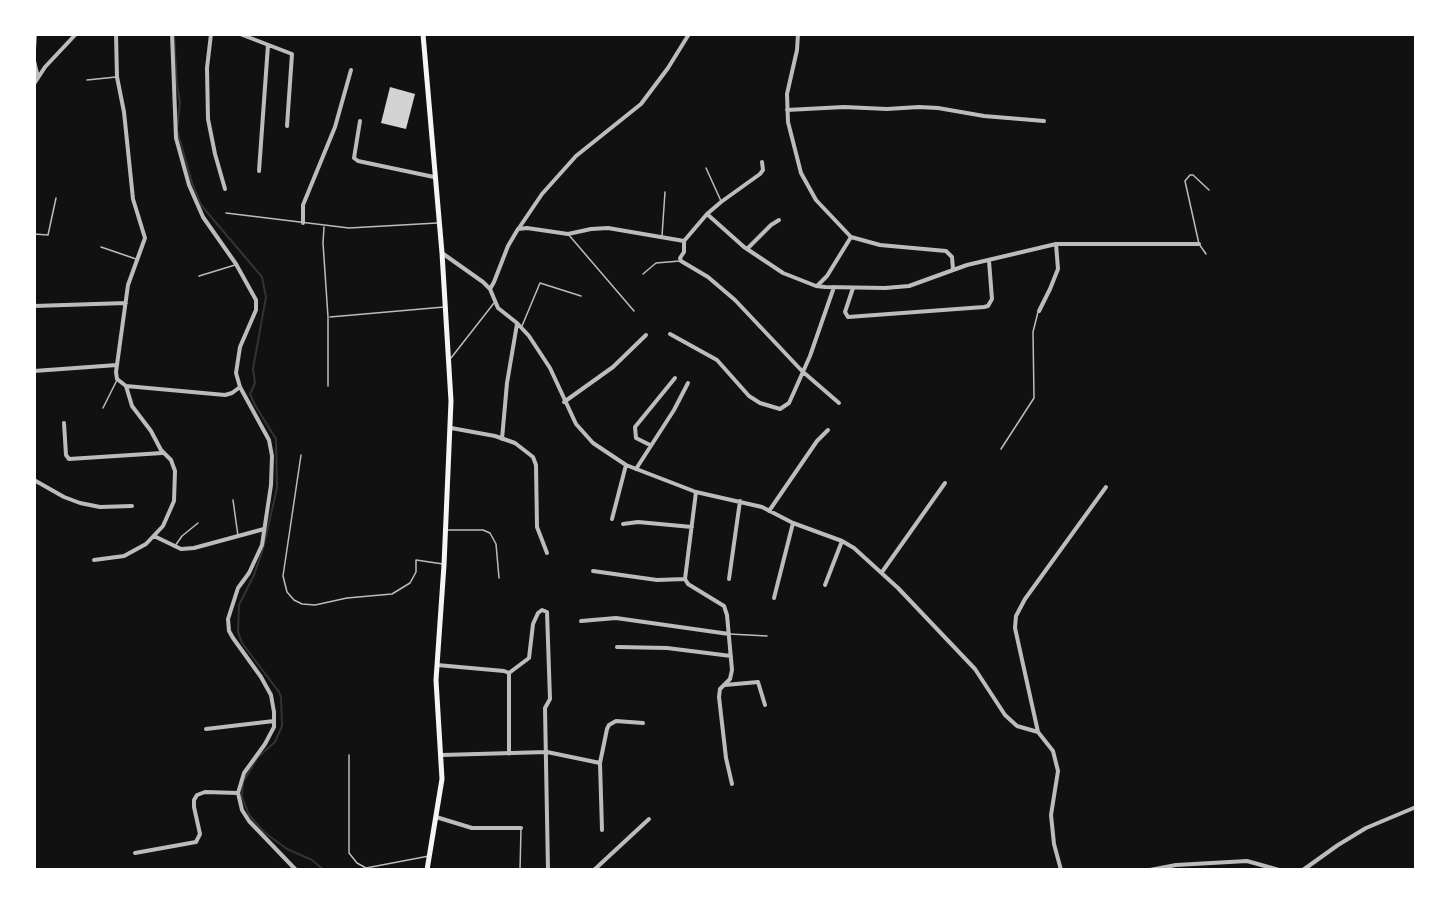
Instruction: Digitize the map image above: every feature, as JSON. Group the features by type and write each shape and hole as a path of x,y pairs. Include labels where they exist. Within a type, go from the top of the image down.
{"main road":[{"path":"423,34 442,253 449,358 450,428 444,564 436,665 436,706 442,755 442,779 427,870"}],"street":[{"path":"34,50 35,34"},
{"path":"34,84 45,67 76,34"},
{"path":"94,560 124,556 146,544 165,522 174,501 175,471 171,460 163,453 152,431 132,406 128,388 117,379 117,364 130,275 145,238 133,199 124,112 117,77 116,34"},
{"path":"172,34 174,130 179,151 189,185 203,217 236,264 254,296 257,306 238,357 237,373 240,387 271,446 271,485 260,550 234,597 228,625 232,638 268,688 273,705 274,727 244,773 238,793 242,810 249,821 296,870"},
{"path":"211,34 207,68 208,119 214,153 225,189"},
{"path":"240,34 290,52 293,57 287,126"},
{"path":"490,289 507,246 542,194 576,156 641,104 668,68 689,34"},
{"path":"798,34 797,50 787,94 788,122 801,173 816,200 851,237 880,245 946,251 952,257 953,269"},
{"path":"259,171 268,45"},
{"path":"34,61 38,78"},
{"path":"303,223 303,205 332,134 351,70"},
{"path":"787,110 928,107 984,116 1044,121"},
{"path":"360,121 354,158 358,161 434,177"},
{"path":"762,162 763,170 760,174 707,214 684,241 684,252 680,258 681,261 708,277 735,300 802,371 839,403"},
{"path":"707,214 747,249 783,273 816,286 853,288 909,286 953,269 1056,244 1199,244"},
{"path":"747,249 779,220"},
{"path":"518,229 527,228 567,234 608,228 684,241"},
{"path":"816,286 826,276 851,237"},
{"path":"1039,311 1058,269 1056,244"},
{"path":"442,253 490,289 498,308 522,327 546,359 564,402 576,424 588,438 626,465 696,492 740,501 769,511 854,548 882,572 975,669 1005,715 1017,726 1038,732"},
{"path":"853,288 845,312 848,317 984,307 988,306 992,299 989,261"},
{"path":"670,334 717,360 749,396 760,404 780,408 789,403 810,356 834,287"},
{"path":"34,306 126,303"},
{"path":"502,439 507,383 518,323"},
{"path":"564,402 614,367 646,335"},
{"path":"34,371 117,364"},
{"path":"650,445 636,438 635,427 675,378"},
{"path":"636,469 674,410 688,383"},
{"path":"126,386 225,395 240,387"},
{"path":"64,423 66,455 69,459 163,453"},
{"path":"450,428 502,439 521,447 536,461 537,527 547,553"},
{"path":"769,511 817,441 828,429"},
{"path":"612,519 626,465"},
{"path":"34,480 55,493 80,503 100,507 132,506"},
{"path":"882,572 945,483"},
{"path":"1061,870 1054,844 1051,815 1058,771 1053,751 1038,732 1015,628 1016,616 1025,599 1106,487"},
{"path":"696,492 685,579 688,584 724,606 732,670 730,679 720,689 719,697 726,758 732,784"},
{"path":"729,579 740,501"},
{"path":"623,524 638,522 692,527"},
{"path":"774,598 793,523"},
{"path":"154,536 182,549 238,537 265,528"},
{"path":"825,585 842,542"},
{"path":"593,571 657,580 685,579"},
{"path":"509,674 529,658 533,624 538,613 542,610 547,612 550,699 545,708 548,870"},
{"path":"581,621 616,618 729,634"},
{"path":"617,647 667,648 731,656"},
{"path":"436,665 504,671 509,674"},
{"path":"509,674 509,754"},
{"path":"724,685 758,682 765,705"},
{"path":"206,729 274,721"},
{"path":"602,830 600,763 609,724 616,721 643,723"},
{"path":"442,755 547,752 600,763"},
{"path":"135,853 196,842 200,834 194,807 197,795 205,792 238,793"},
{"path":"1303,870 1366,828 1416,807"},
{"path":"436,817 472,828 521,828"},
{"path":"594,870 631,833 649,819"},
{"path":"1150,870 1176,865 1247,861 1279,870"}],"lane":[{"path":"87,80 117,77"},
{"path":"706,168 721,202"},
{"path":"1206,254 1199,244 1185,181 1193,175 1209,190"},
{"path":"662,237 664,192"},
{"path":"34,234 48,235 56,198"},
{"path":"226,213 325,226 360,228 438,223"},
{"path":"325,226 323,243 328,317 328,386"},
{"path":"567,234 634,311"},
{"path":"101,247 136,259"},
{"path":"643,274 656,263 681,261"},
{"path":"199,276 236,264"},
{"path":"522,327 540,283 581,296"},
{"path":"449,358 455,355 494,302"},
{"path":"328,317 445,307"},
{"path":"1001,448 1034,398 1033,332 1039,311"},
{"path":"103,408 117,379"},
{"path":"302,455 283,576 287,592 294,600 302,604 315,604 347,598 392,594 411,583 416,572 416,560 444,564"},
{"path":"233,500 238,537"},
{"path":"174,547 182,536 198,523"},
{"path":"446,530 483,530 490,533 495,544 499,578"},
{"path":"729,634 767,636"},
{"path":"349,755 349,853 357,863 366,868 429,856"},
{"path":"520,870 521,828"}],"building":[{"path":"390,87 415,94 406,129 381,123"}],"waterway":[{"path":"174,34 180,102 177,130 193,186 201,205 262,277 266,297 253,369 255,383 250,394 276,439 277,488 263,549 254,575 239,605 238,632 242,643 279,692 282,726 275,742 258,757 243,782 242,797 249,815 264,832 287,849 312,860 324,870"}]}
